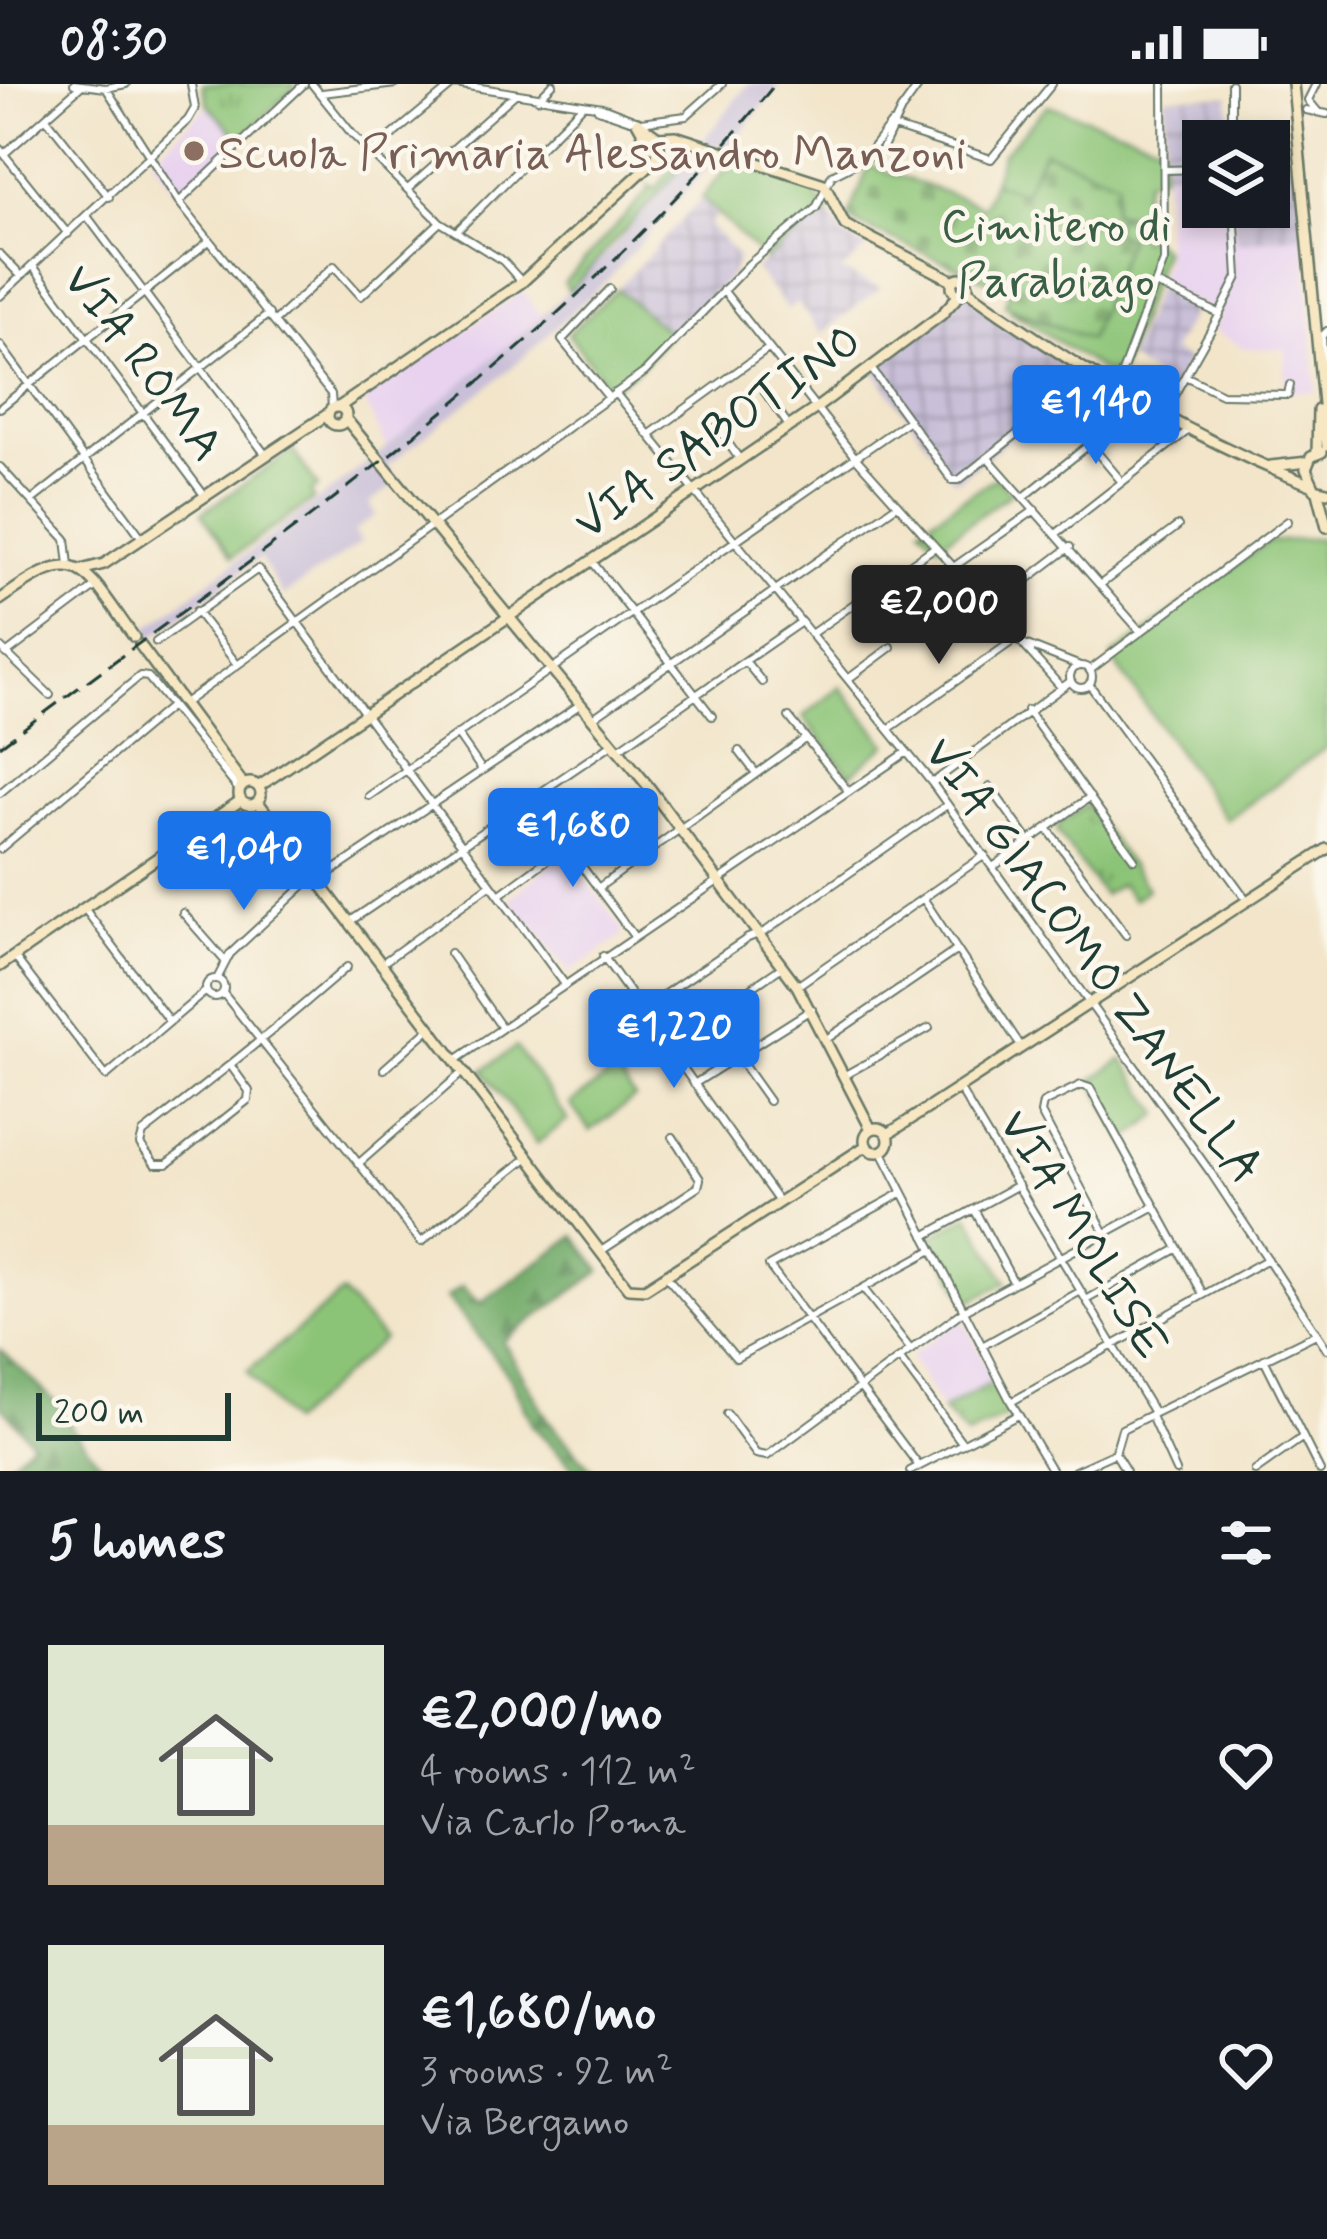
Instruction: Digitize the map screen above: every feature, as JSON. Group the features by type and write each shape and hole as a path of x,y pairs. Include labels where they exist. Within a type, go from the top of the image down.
{"street":[{"path":"68,234 2,151 46,118 77,85 126,84"},
{"path":"0,296 194,113 191,84"},
{"path":"178,202 308,84 322,93 353,135 440,222 503,262 522,282"},
{"path":"322,93 396,84"},
{"path":"372,152 455,84 594,108 639,122 694,112 722,84"},
{"path":"538,99 553,84"},
{"path":"0,849 177,705 645,372 753,260 816,208 824,184 857,161 876,155 919,84"},
{"path":"892,126 991,159 1052,84"},
{"path":"1116,388 1164,261 1163,84"},
{"path":"1231,84 1231,120"},
{"path":"1293,84 1321,329 1319,490 1327,527"},
{"path":"1316,84 1308,100 1323,113"},
{"path":"0,599 44,568 69,565 97,586 241,792 258,802 623,1285 634,1290 666,1276 866,1146 872,1130 828,1038 796,986 679,828 548,671 434,520 354,428 338,416 331,394 147,159 106,88"},
{"path":"409,189 514,95"},
{"path":"1294,98 1306,110 1323,113"},
{"path":"456,232 581,106"},
{"path":"1296,121 1306,110"},
{"path":"46,118 109,197"},
{"path":"81,570 98,567 266,454 313,425 338,416 356,393 522,282 656,159 657,143 639,122"},
{"path":"657,143 680,138 824,184 845,224 954,281 963,279 963,292 1141,403 1261,466 1319,490"},
{"path":"1164,170 1182,170"},
{"path":"87,216 266,454"},
{"path":"31,501 334,266 361,296 440,222"},
{"path":"1163,415 1238,278 1235,228"},
{"path":"0,407 209,241"},
{"path":"0,254 21,276"},
{"name":"VIA ROMA","path":"33,266 204,495"},
{"path":"1156,284 1220,314"},
{"name":"VIA GIACOMO ZANELLA","path":"610,289 562,340 649,435 948,804 1092,1003 1327,1349"},
{"path":"723,290 854,457 1060,686"},
{"name":"VIA SABOTINO","path":"259,787 815,409 934,321 963,292"},
{"path":"1320,453 1321,329"},
{"path":"0,345 142,538"},
{"path":"649,435 768,349"},
{"path":"870,367 952,480 959,480 1093,374"},
{"path":"1185,376 1222,394 1288,395 1290,385"},
{"path":"765,392 789,426"},
{"path":"1024,497 1141,403"},
{"path":"369,796 909,420"},
{"path":"717,427 740,460"},
{"path":"1057,533 1190,429"},
{"path":"1090,445 1122,482"},
{"path":"1261,466 1320,453"},
{"path":"988,458 1141,632"},
{"path":"0,466 66,539 69,565"},
{"path":"590,720 897,505"},
{"path":"952,568 1036,510"},
{"path":"1249,902 1089,684 1090,670 1288,521"},
{"path":"1101,584 1178,526"},
{"path":"812,634 934,548"},
{"path":"988,609 1070,548"},
{"path":"591,560 712,716"},
{"path":"156,642 258,569 564,983"},
{"path":"50,695 3,651 97,586"},
{"path":"196,610 236,663"},
{"path":"349,922 802,622"},
{"path":"1014,640 1090,670"},
{"path":"889,729 1014,640"},
{"path":"848,679 892,647"},
{"path":"746,661 762,682"},
{"path":"1080,666 1071,671 1071,681 1079,688 1089,684"},
{"path":"0,793 140,676 148,677 177,705"},
{"path":"932,783 1071,681"},
{"path":"527,1158 421,1242 223,994 218,979 224,961 316,879 578,706"},
{"path":"1028,710 1134,859"},
{"path":"789,717 849,793"},
{"path":"457,734 482,770"},
{"path":"598,888 806,738"},
{"path":"739,751 755,773"},
{"path":"454,1061 907,752"},
{"path":"0,966 241,792 259,787 258,802"},
{"path":"990,787 1029,841"},
{"path":"993,867 1090,797"},
{"path":"641,1010 948,804"},
{"path":"546,818 634,936"},
{"path":"1047,828 1126,935"},
{"path":"499,895 566,846"},
{"path":"882,1152 888,1134 1324,853"},
{"path":"796,986 985,855"},
{"path":"381,964 491,884"},
{"path":"923,898 1022,1048"},
{"path":"84,908 168,1020"},
{"path":"183,914 224,961"},
{"path":"828,1038 957,950"},
{"path":"451,953 502,1028"},
{"path":"14,956 106,1076 206,991 209,980 218,979"},
{"path":"603,956 779,1202"},
{"path":"231,1066 249,1091 248,1100 167,1163 155,1164 140,1144 141,1135 262,1042 347,967"},
{"path":"668,1046 782,967"},
{"path":"206,991 212,997 223,994"},
{"path":"694,1084 812,1009"},
{"path":"384,1069 430,1028"},
{"path":"845,1075 929,1028"},
{"path":"737,1056 770,1101"},
{"path":"358,1164 463,1072"},
{"path":"1105,1233 1041,1113 1043,1103 1081,1085 1090,1088 1203,1294"},
{"name":"VIA MOLISE","path":"959,1088 1113,1343 1152,1414 1176,1471"},
{"path":"872,1130 888,1134"},
{"path":"598,1253 698,1187 700,1179 673,1137"},
{"path":"866,1146 882,1152 1010,1402 1052,1471"},
{"path":"925,1236 1018,1185"},
{"path":"902,1193 769,1266 915,1469 1018,1415"},
{"path":"727,1414 756,1454 766,1456 963,1311 1155,1207"},
{"path":"974,1209 1014,1283"},
{"path":"982,1346 1178,1249"},
{"path":"666,1276 736,1358 932,1250"},
{"path":"1010,1402 1268,1259"},
{"path":"863,1288 911,1350"},
{"path":"1126,1471 1115,1453 1122,1430 1317,1334"},
{"path":"900,1358 963,1444"},
{"path":"1264,1360 1320,1471"},
{"path":"1255,1471 1303,1437"},
{"path":"1075,1471 1115,1453"}],"shaded area":[{"path":"748,84 781,84 728,148 702,142"},
{"path":"1229,96 1230,120 1182,120 1182,171 1165,171 1165,97"},
{"name":"Scuola Primaria Alessandro Manzoni","path":"208,105 240,139 179,195 152,159"},
{"path":"697,149 718,156 609,278 508,371 387,466 399,481 369,504 376,515 354,531 361,542 283,596 260,558 144,643 138,635 374,458 535,322 612,249"},
{"path":"1298,160 1305,235 1237,241 1236,228 1290,228 1290,161"},
{"path":"1165,171 1182,171 1182,228 1288,228 1305,235 1316,392 1285,391 1286,349 1245,348 1213,330 1221,314 1157,283 1165,261"},
{"path":"702,198 718,214 709,225 739,258 730,277 669,333 617,289"},
{"path":"827,212 846,238 868,247 841,271 880,288 821,334 798,303 787,309 755,269"},
{"path":"1157,286 1196,305 1171,351 1188,361 1172,388 1128,359"},
{"path":"523,291 541,317 387,447 363,399"},
{"path":"967,291 1091,374 959,479 953,479 872,367"},
{"path":"561,855 569,856 622,929 622,936 570,972 509,900"},
{"path":"958,1320 965,1322 994,1381 942,1410 910,1356"}],"green space":[{"path":"202,84 295,87 240,139 208,105"},
{"path":"1048,105 1162,144 1162,174 1146,180 1138,216 1112,212 1116,182 1044,151 1023,193 993,182 1002,154"},
{"path":"688,146 697,149 689,160 569,291 564,283 650,189 648,185 656,189"},
{"name":"Cimitero di Parabiago","path":"1044,151 1117,181 1112,212 1118,215 1112,231 1128,238 1089,339 1005,305 1010,290 848,220 869,165 983,206 993,182 1023,193"},
{"path":"731,163 811,188 827,212 765,260 702,198"},
{"path":"1118,216 1138,221 1136,234 1142,240 1147,235 1163,250 1121,369 1107,374 1009,309 1089,339 1128,239 1112,231"},
{"path":"617,289 669,333 640,368 610,389 568,334"},
{"path":"293,450 318,487 311,492 314,499 232,557 202,513"},
{"path":"996,477 1011,493 938,545 921,526"},
{"path":"1320,538 1327,747 1226,820 1111,657 1268,542"},
{"path":"840,687 887,744 850,775 803,717"},
{"path":"1086,805 1148,889 1133,900 1121,884 1103,895 1057,832 1058,825"},
{"path":"516,1047 568,1120 536,1144 483,1070"},
{"path":"1123,1059 1160,1114 1125,1141 1092,1080"},
{"path":"616,1071 635,1098 590,1131 570,1104"},
{"path":"969,1215 1007,1282 968,1302 931,1237"},
{"path":"575,1236 601,1271 503,1341 549,1421 593,1471 576,1471 532,1425 510,1378 447,1297 462,1286 480,1303"},
{"path":"342,1293 383,1339 290,1423 247,1372"},
{"path":"0,1349 67,1413 71,1427 107,1471 0,1471 32,1442 0,1404"},
{"path":"994,1381 1010,1415 967,1436 942,1410"}],"railway":[{"path":"0,746 309,517 507,358 691,181 775,84"}],"place":[{"name":"Scuola Primaria Alessandro Manzoni","path":"194,151"}]}
